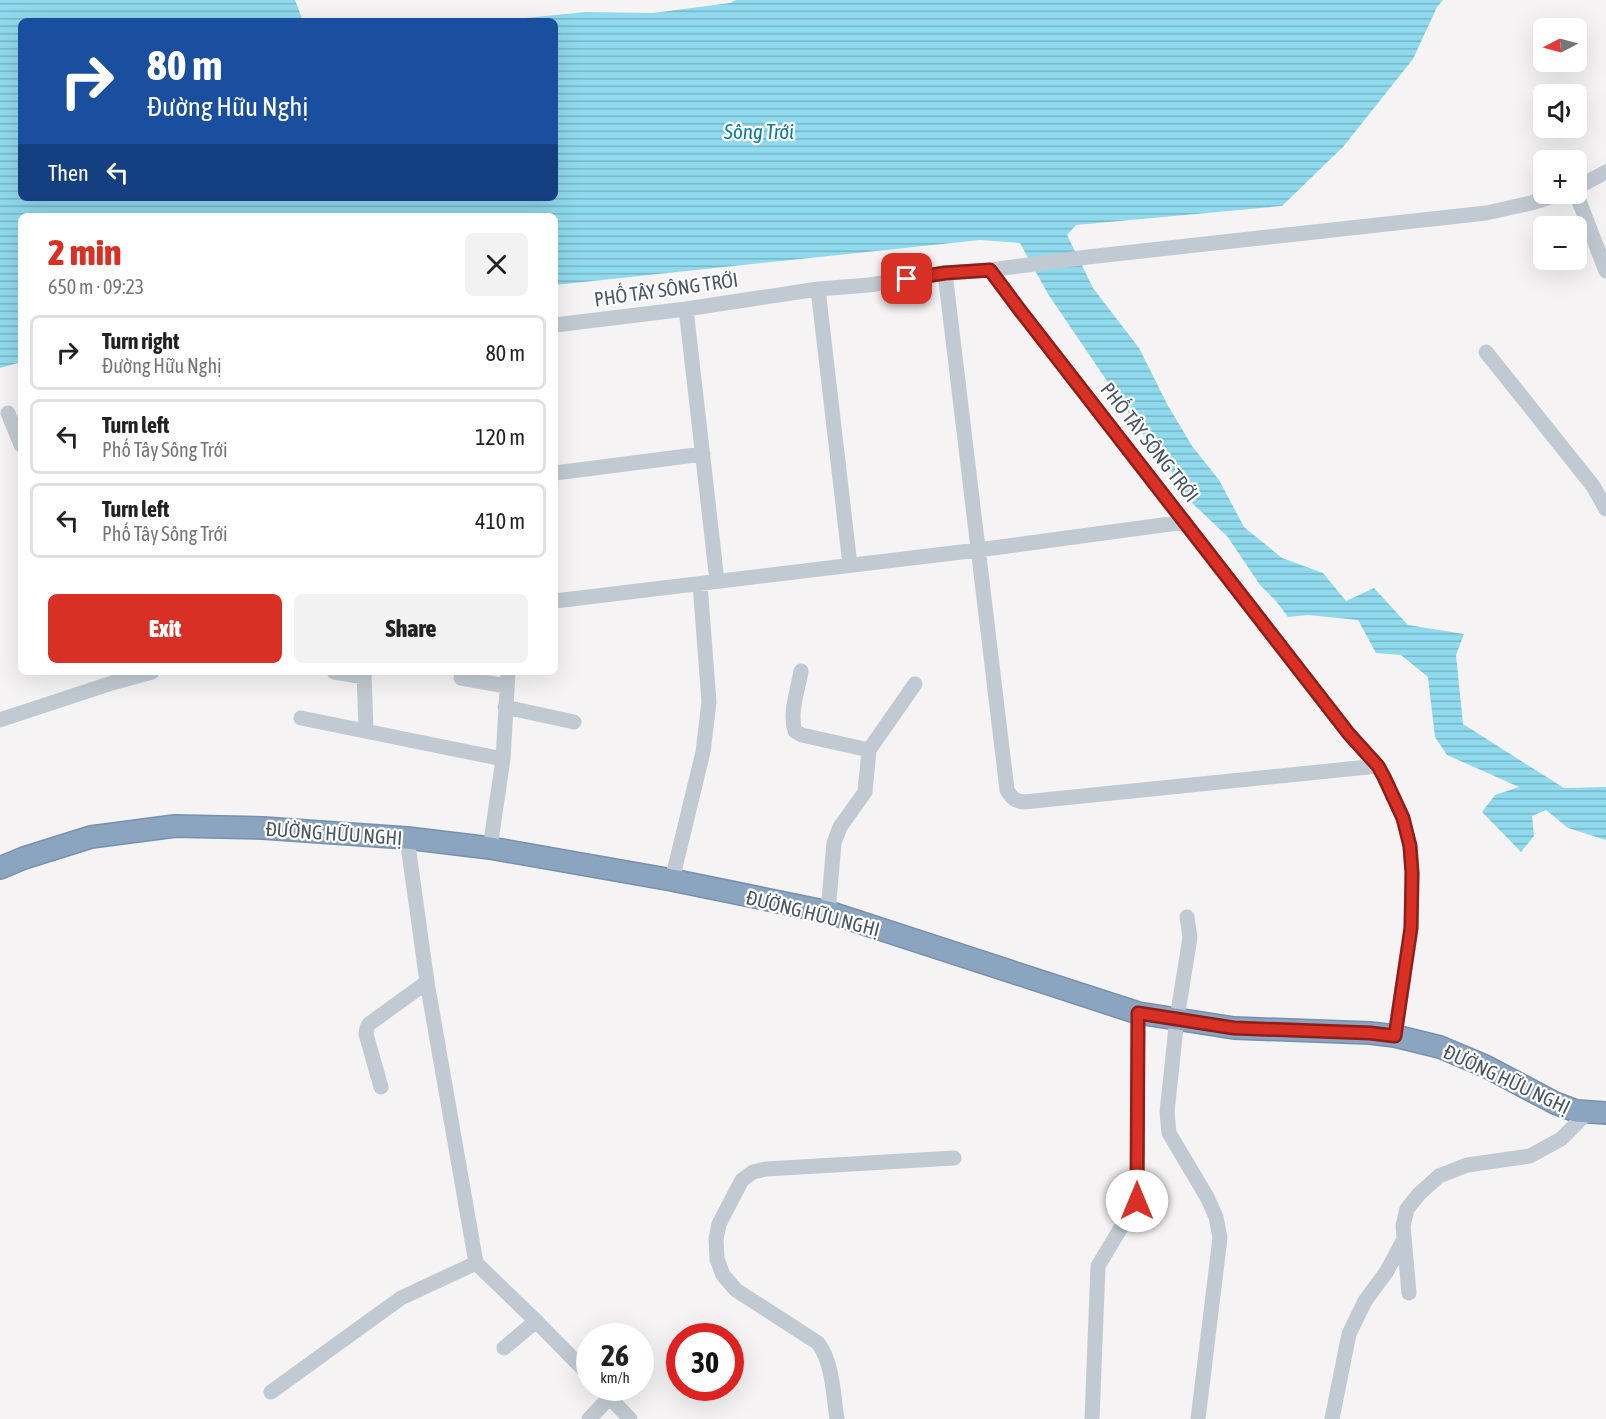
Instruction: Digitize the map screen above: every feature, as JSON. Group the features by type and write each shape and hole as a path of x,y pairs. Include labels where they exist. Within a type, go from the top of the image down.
{"highway":[{"name":"ĐƯỜNG HỮU NGHỊ","path":"0,868 91,837 175,826 264,828 407,838 490,848 672,880 828,912 1138,1013 1234,1028 1395,1036 1440,1047 1485,1066 1576,1112 1597,1113"}],"street":[{"path":"1587,182 1606,171"},
{"path":"990,270 1088,256 1486,213 1533,203"},
{"path":"1580,204 1606,271"},
{"name":"PHỐ TÂY SÔNG TRỚI","path":"558,325 686,309 818,289 869,285 945,273 990,270 1349,734 1378,766 1384,777 1403,818 1410,846 1412,873 1411,928 1395,1036"},
{"path":"945,273 1007,790 1011,798 1024,802 1378,766"},
{"path":"818,289 850,565"},
{"path":"686,309 717,581"},
{"path":"1485,352 1593,486 1606,509"},
{"path":"10,412 18,436"},
{"path":"558,473 703,454"},
{"path":"558,601 978,550 1185,522"},
{"path":"672,880 703,752 709,702 700,584"},
{"path":"801,671 794,709 795,731 802,735 869,750"},
{"path":"0,720 110,677 127,675"},
{"path":"364,675 366,731"},
{"path":"461,678 507,679 503,759 490,848"},
{"path":"828,912 834,843 840,826 865,792 869,750 915,684"},
{"path":"506,707 574,722"},
{"path":"301,718 503,759"},
{"path":"407,838 427,982 476,1263 576,1361"},
{"path":"1187,917 1190,937 1177,1018 1167,1112 1169,1133 1207,1197 1216,1217 1220,1238 1197,1419"},
{"path":"381,1087 366,1034 367,1028 369,1024 427,982"},
{"path":"1092,1419 1098,1266 1137,1201 1138,1013"},
{"path":"1409,1293 1402,1226 1407,1209 1419,1194 1439,1176 1467,1165 1530,1156 1561,1139 1597,1113"},
{"path":"837,1419 825,1352 818,1343 736,1290 723,1275 717,1259 716,1239 719,1224 742,1180 753,1172 766,1169 954,1158"},
{"path":"1332,1419 1349,1334 1365,1301 1387,1271 1404,1239"},
{"path":"271,1392 401,1298 476,1263"},
{"path":"504,1348 537,1321"},
{"path":"589,1419 600,1401"},
{"path":"613,1401 630,1419"}],"water":[{"name":"Sông Trới","path":"0,0 295,0 302,18 18,18 18,201 558,201 558,18 526,18 586,12 653,13 730,3 736,0 1443,0 1437,7 1413,59 1343,147 1282,206 1076,225 1067,235 1093,288 1139,348 1167,404 1192,446 1219,480 1244,527 1282,558 1323,573 1346,601 1374,588 1408,625 1464,634 1456,655 1463,724 1564,788 1606,787 1606,840 1568,828 1546,810 1532,816 1534,836 1521,852 1482,812 1495,795 1519,787 1447,755 1435,737 1428,677 1401,655 1376,653 1358,620 1308,615 1288,617 1260,585 1227,536 1191,502 1048,294 1020,243 980,240 558,285 558,213 18,213 18,363 0,368"}],"route":[{"path":"907,279 945,273 990,270 1349,734 1378,766 1403,818 1410,846 1411,928 1395,1036 1234,1028 1138,1013 1137,1201"}]}
